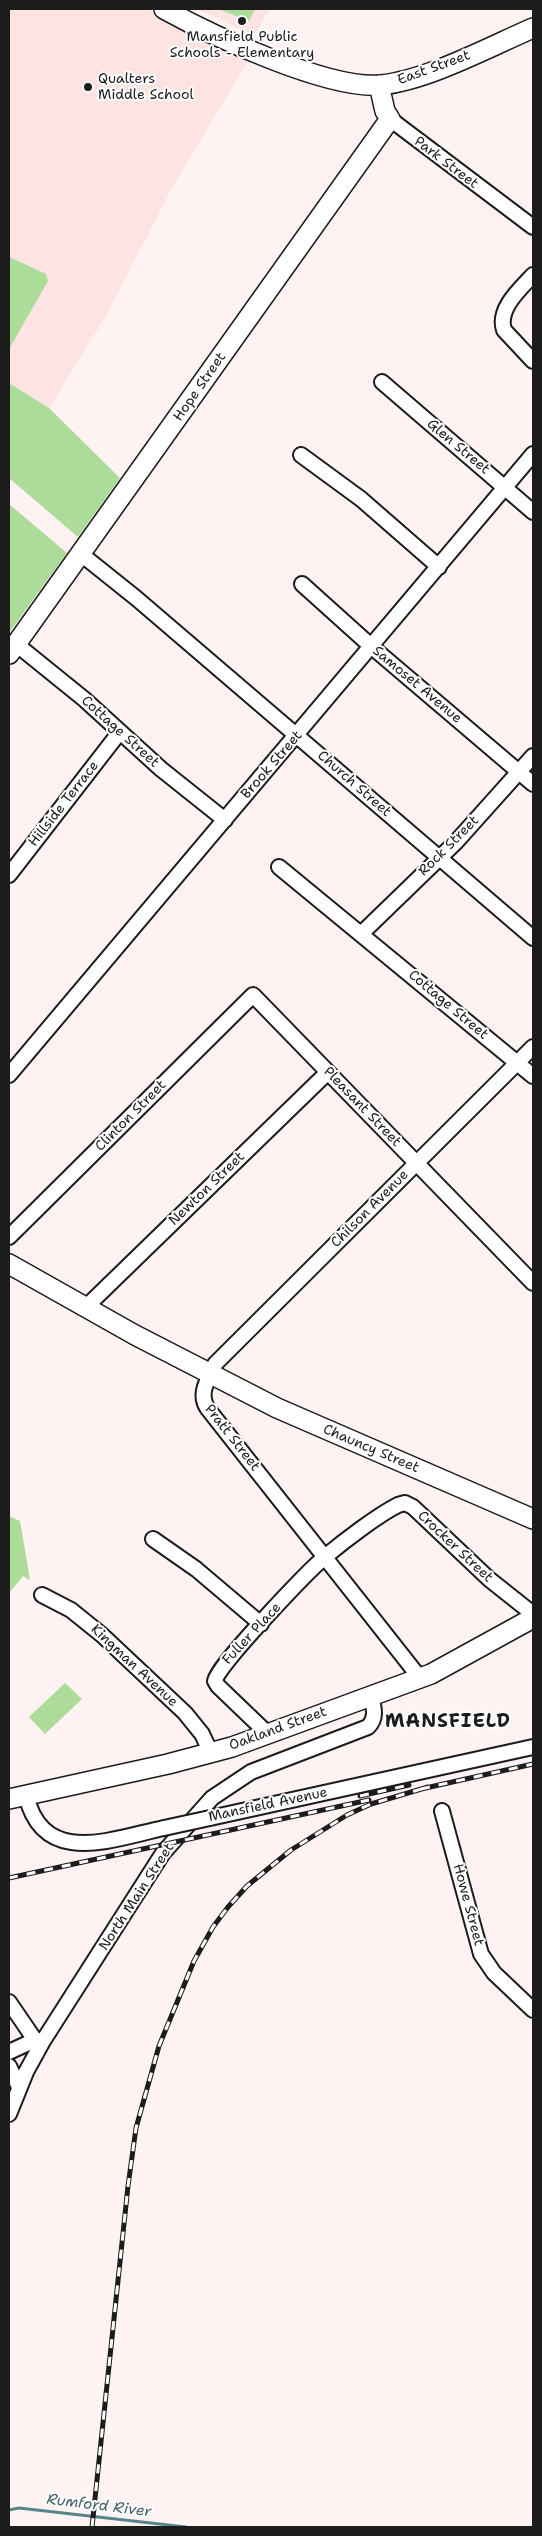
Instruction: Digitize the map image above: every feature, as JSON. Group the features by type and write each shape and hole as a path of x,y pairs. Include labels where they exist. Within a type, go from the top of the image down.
{"main road":[{"name":"East Street","path":"164,9 294,67 345,83 379,85 402,81 432,70 533,28"},
{"path":"379,85 384,111 390,119"},
{"name":"Hope Street","path":"12,649 390,119"},
{"path":"9,1264 210,1374"},
{"name":"Chauncy Street","path":"210,1374 281,1409 533,1519"},
{"name":"Oakland Street","path":"17,1797 211,1753 268,1734 420,1678 533,1616"}],"street":[{"name":"Park Street","path":"390,119 533,227"},
{"path":"533,275 509,303 503,315 502,324 504,330 533,361"},
{"name":"Glen Street","path":"382,382 533,512"},
{"name":"Brook Street","path":"9,1075 533,454"},
{"path":"301,455 361,499 439,567"},
{"name":"Church Street","path":"81,554 533,938"},
{"name":"Samoset Avenue","path":"302,584 372,647 533,784"},
{"name":"Cottage Street","path":"12,649 84,699 119,733 225,820"},
{"name":"Hillside Terrace","path":"9,875 119,733"},
{"name":"Rock Street","path":"362,933 438,857 456,842 520,773 533,756"},
{"name":"Cottage Street","path":"279,867 362,933 533,1076"},
{"name":"Pleasant Street","path":"253,995 533,1283"},
{"name":"Clinton Street","path":"9,1236 253,995"},
{"name":"Chilson Avenue","path":"210,1374 215,1364 533,1047"},
{"name":"Newton Street","path":"86,1306 328,1072"},
{"name":"Pratt Street","path":"210,1374 203,1392 204,1404 420,1678"},
{"name":"Crocker Street","path":"325,1557 389,1510 405,1503 413,1508 489,1579 533,1616"},
{"path":"153,1539 211,1581 261,1624"},
{"name":"Fuller Place","path":"268,1734 218,1686 214,1679 226,1661 325,1557"},
{"name":"Kingman Avenue","path":"42,1595 71,1610 102,1635 185,1713 202,1734 211,1753"},
{"name":"North Main Street","path":"9,2114 18,2087 39,2041 163,1853 203,1807 230,1784 251,1772 368,1727 372,1722 374,1714 371,1696"},
{"name":"Mansfield Avenue","path":"17,1797 35,1821 49,1835 66,1843 90,1843 533,1747"},
{"name":"Howe Street","path":"442,1811 481,1954 494,1973 533,2010"},
{"path":"9,2002 39,2041 9,2052"},
{"path":"9,2066 18,2087"}],"shaded area":[{"path":"9,9 147,9 186,31 249,59 173,186 107,314 49,408 9,383"},
{"name":"Mansfield Public Schools - Elementary","path":"198,9 270,9 254,36"}],"green space":[{"path":"218,9 255,9 249,21"},
{"path":"9,257 46,274 48,281 9,349"},
{"path":"9,383 49,408 120,478 78,537 9,478"},
{"path":"9,504 67,553 9,633"},
{"path":"9,1516 20,1521 30,1580 23,1576 9,1593"},
{"path":"65,1683 82,1699 45,1734 29,1717"}],"waterway":[{"name":"Rumford River","path":"9,2510 19,2508 186,2527"}],"railway":[{"path":"421,1789 533,1764"},
{"path":"360,1796 409,1785"},
{"path":"92,2527 128,2186 136,2128 159,2046 194,1961 213,1927 228,1907 247,1886 291,1850 347,1815 371,1804 428,1787"},
{"path":"9,1878 369,1800"}],"place":[{"name":"Mansfield Public Schools - Elementary","path":"242,21"},
{"name":"Qualters Middle School","path":"88,87"}],"district":[{"name":"MANSFIELD","path":"448,1722"}]}
